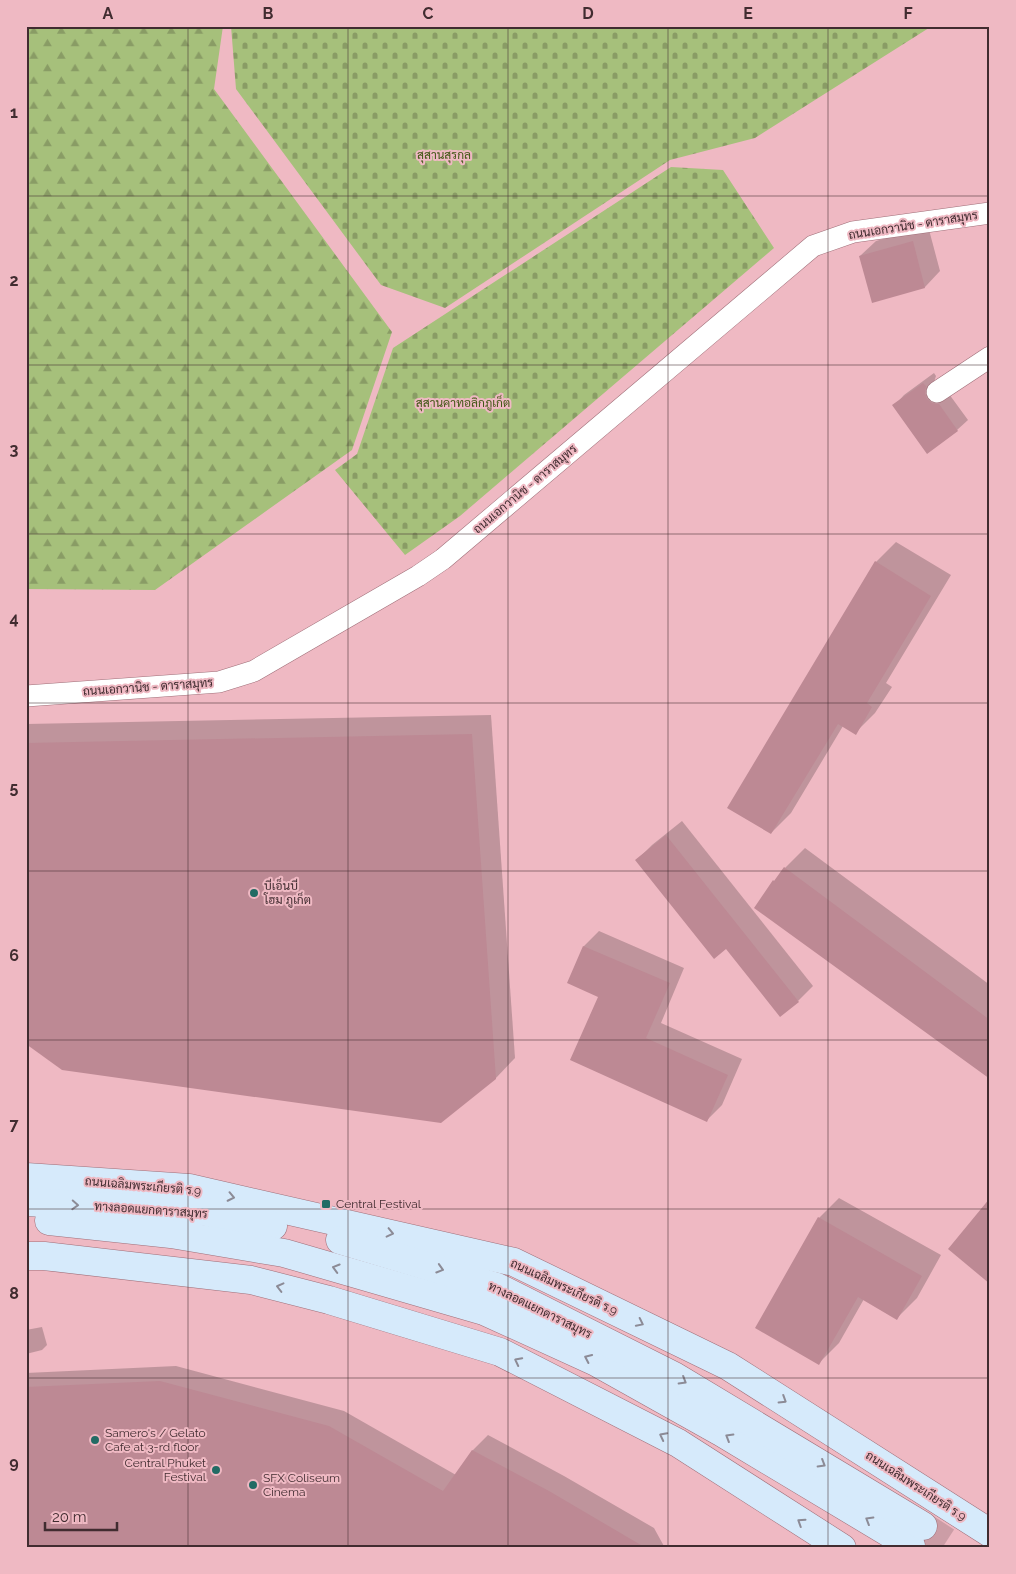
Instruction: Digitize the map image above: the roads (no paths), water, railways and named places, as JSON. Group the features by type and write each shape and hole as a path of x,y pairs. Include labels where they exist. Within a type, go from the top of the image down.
{"main road":[{"name":"ถนนเฉลิมพระเกียรติ ร.9","path":"26,1177 189,1188 514,1262 728,1366 982,1535"},
{"name":"ทางลอดแยกดาราสมุทร","path":"26,1202 206,1212 354,1243 498,1287 674,1376 917,1536 721,1432 596,1362 484,1311 284,1253 171,1234 26,1219"},
{"path":"26,1256 44,1256 251,1280 329,1300 500,1352 678,1443 842,1548"}],"street":[{"name":"ถนนเอกวานิช - ดาราสมุทร","path":"26,696 219,682 254,670 418,576 443,559 813,246 852,232 990,213"},
{"path":"936,392 990,357"}],"tunnel":[{"path":"923,1526 957,1548"}],"place":[{"name":"บีเอ็นบี โฮม ภูเก็ต","path":"254,893"},
{"name":"Central Festival","path":"326,1204"},
{"name":"Samero's / Gelato Cafe at 3-rd floor","path":"95,1440"},
{"name":"Central Phuket Festival","path":"216,1470"},
{"name":"SFX Coliseum Cinema","path":"253,1485"}],"park label":[{"name":"สุสานสุรกุล","path":"444,155"},
{"name":"สุสานคาทอลิกภูเก็ต","path":"463,403"}]}
